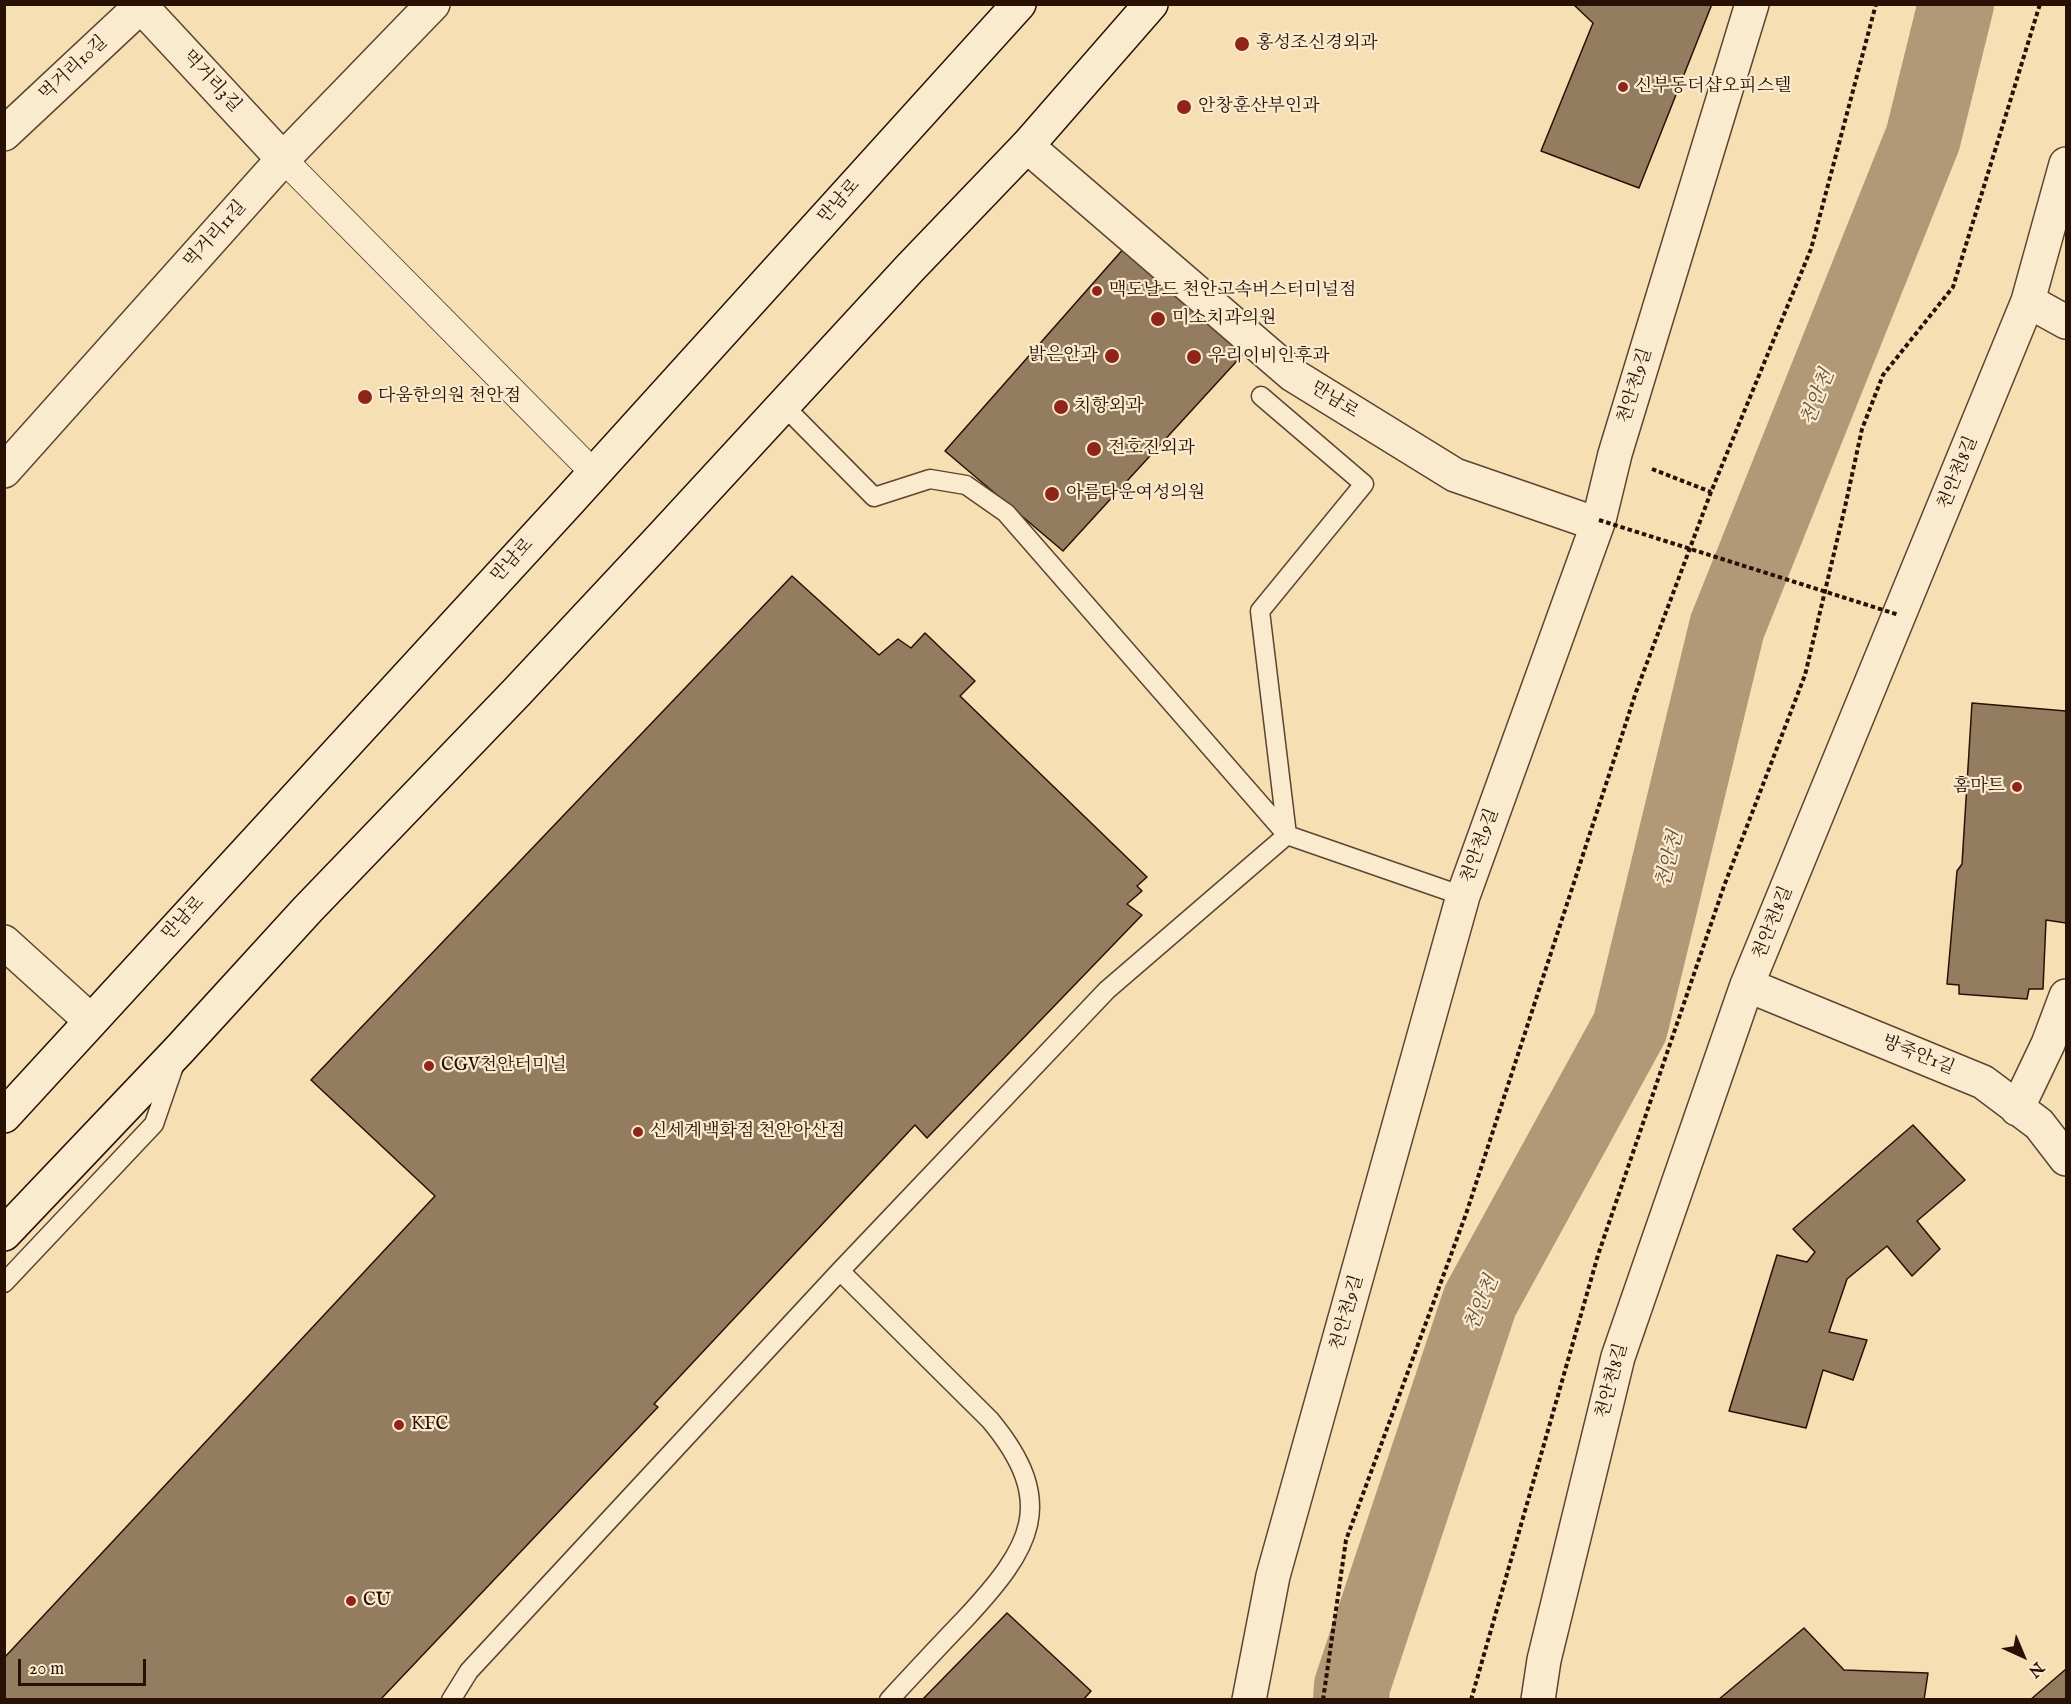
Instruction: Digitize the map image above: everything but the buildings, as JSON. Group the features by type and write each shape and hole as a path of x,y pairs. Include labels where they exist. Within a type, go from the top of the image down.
{"street":[{"name":"먹거리11길","path":"4,471 283,159 433,4"},
{"name":"만남로","path":"4,1116 1019,4"},
{"path":"4,1234 179,1050 308,909 516,693 784,406 910,267 1027,146 1151,4"},
{"name":"천안천9길","path":"1249,1700 1273,1576 1463,896 1598,522 1615,454 1752,4"},
{"name":"먹거리3길","path":"141,5 283,159"},
{"name":"먹거리10길","path":"4,134 141,5"},
{"name":"만남로","path":"1027,146 1293,375 1455,475 1598,522"},
{"path":"283,159 593,472"},
{"name":"천안천8길","path":"1538,1700 1544,1660 1618,1357 1747,985 2028,301 2067,164"},
{"path":"2028,301 2067,322"},
{"path":"4,942 91,1021"},
{"name":"방죽안1길","path":"1747,985 1983,1083 2039,1124 2067,1159"},
{"path":"2017,1109 2048,1044 2067,996"}],"lane":[{"path":"1262,396 1364,484 1260,611 1287,835"},
{"path":"784,406 874,497 930,479 966,485 1006,513 1287,835 1463,896"},
{"path":"451,1700 469,1671 840,1271 1107,990 1287,835"},
{"path":"4,1283 154,1124 179,1050"},
{"path":"840,1271 990,1420 1004,1437 1023,1470 1030,1508 1023,1542 1005,1572 889,1700"}],"path":[{"path":"1323,1700 1346,1540 1466,1214 1636,692 1711,492 1811,249 1876,4"},
{"path":"1471,1700 1598,1255 1724,886 1805,675 1862,429 1883,375 1953,287 2040,4"},
{"path":"1615,454 1711,492"},
{"path":"1598,522 1899,615"}],"waterway":[{"name":"천안천","path":"1351,1700 1352,1686 1480,1301 1630,1027 1727,627 1923,138 1956,4"}],"place":[{"name":"홍성조신경외과","path":"1242,44"},
{"name":"신부동더샵오피스텔","path":"1623,87"},
{"name":"안창훈산부인과","path":"1184,107"},
{"name":"맥도날드 천안고속버스터미널점","path":"1097,291"},
{"name":"미소치과의원","path":"1158,319"},
{"name":"밝은안과","path":"1112,356"},
{"name":"우리이비인후과","path":"1194,357"},
{"name":"다움한의원 천안점","path":"365,397"},
{"name":"치항외과","path":"1061,407"},
{"name":"전호진외과","path":"1094,449"},
{"name":"아름다운여성의원","path":"1052,494"},
{"name":"홈마트","path":"2017,787"},
{"name":"CGV천안터미널","path":"429,1066"},
{"name":"신세계백화점 천안아산점","path":"638,1132"},
{"name":"KFC","path":"399,1425"},
{"name":"CU","path":"351,1601"}]}
